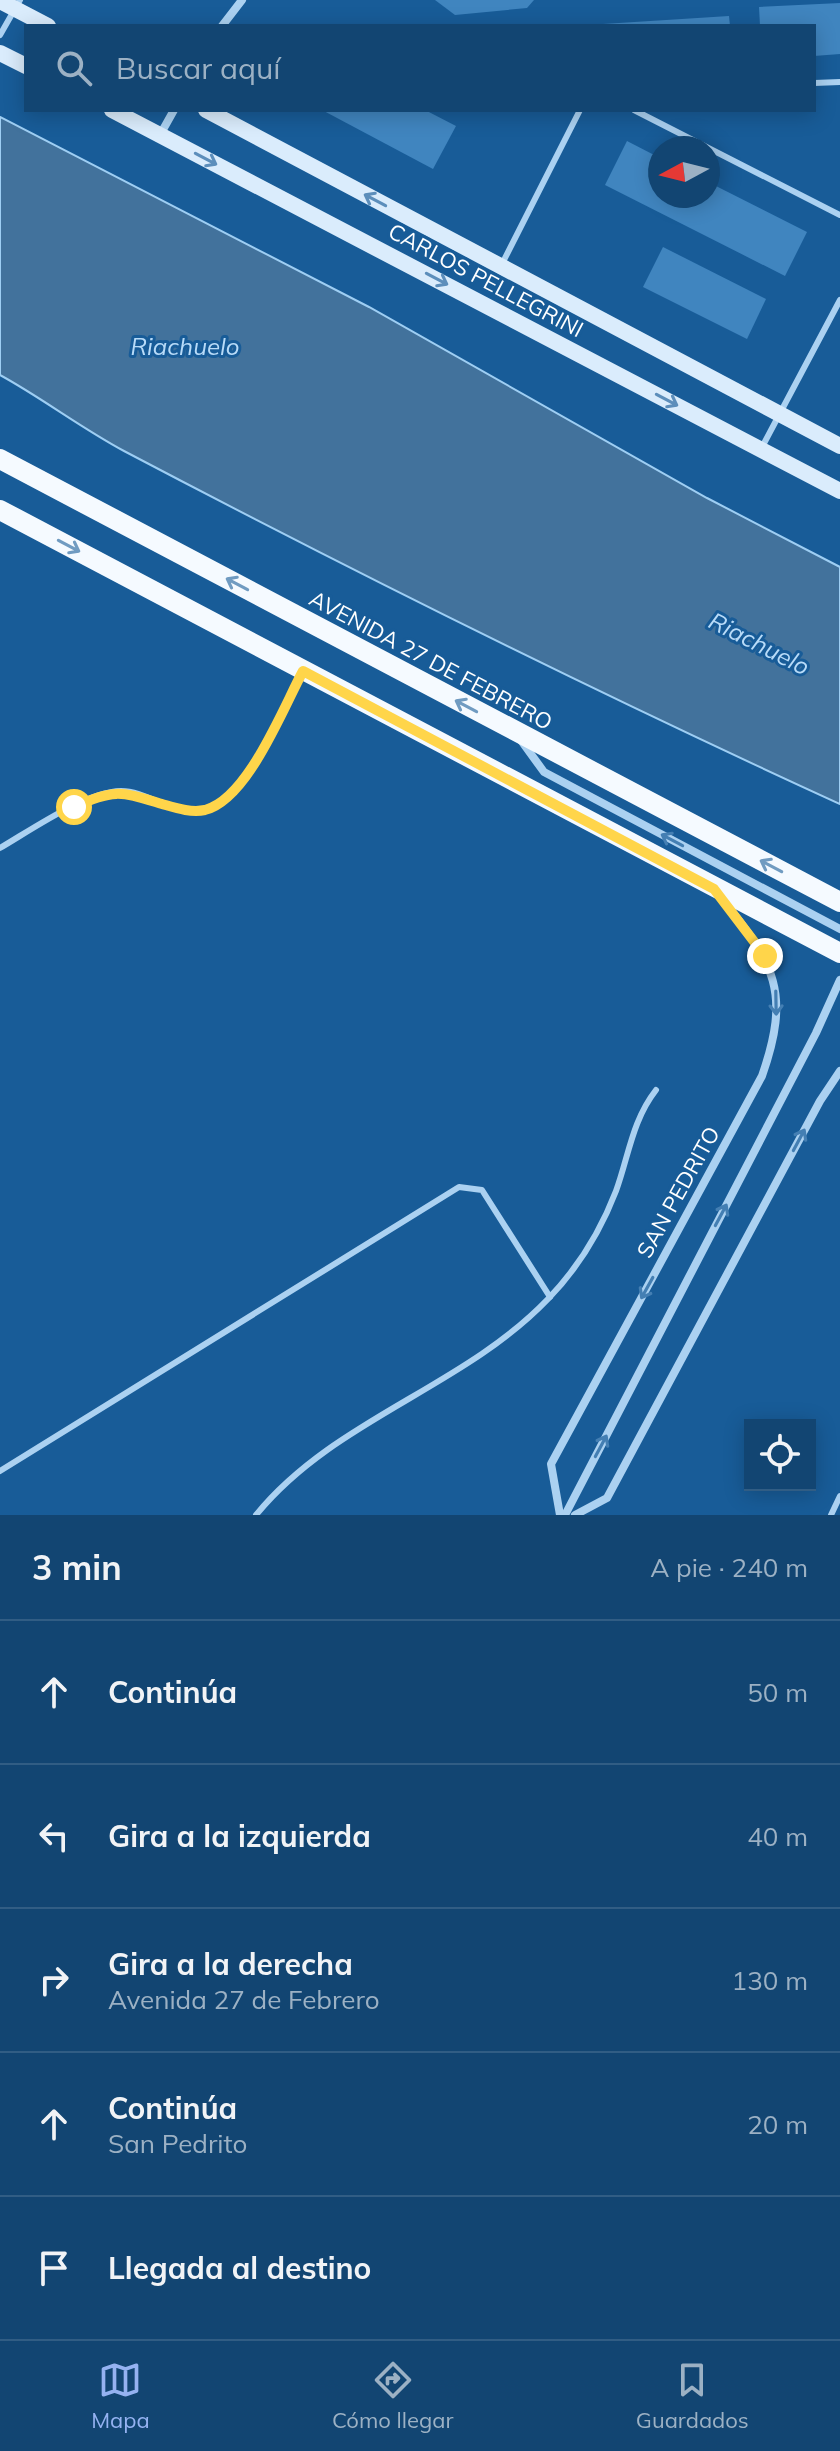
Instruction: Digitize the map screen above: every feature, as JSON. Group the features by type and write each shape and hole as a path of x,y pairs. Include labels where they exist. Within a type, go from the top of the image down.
{"main road":[{"path":"11,3 45,24"},
{"path":"0,53 24,65"},
{"name":"CARLOS PELLEGRINI","path":"116,112 840,491"},
{"name":"CARLOS PELLEGRINI","path":"210,112 840,446"},
{"name":"AVENIDA 27 DE FEBRERO","path":"0,459 840,902"},
{"path":"0,510 840,953"}],"street":[{"path":"224,24 242,0"},
{"path":"160,135 173,112"},
{"path":"514,731 544,772 840,929"},
{"name":"SAN PEDRITO","path":"562,1515 551,1464 762,1076 773,1045 777,1013 775,981 765,956 714,889"},
{"name":"SAN PEDRITO","path":"562,1515 816,1033 840,980"},
{"path":"575,1515 607,1498 820,1101 840,1071"}],"lane":[{"path":"0,35 11,3"},
{"path":"816,83 840,82"},
{"path":"501,267 579,112"},
{"path":"638,112 840,215"},
{"path":"761,449 840,300"},
{"path":"0,848 102,794 124,791 190,811 207,809 228,798 243,780 303,671"},
{"path":"256,1515 321,1452 421,1394 516,1330 550,1297 581,1260 616,1192 639,1112 656,1090"},
{"path":"0,1471 459,1187 482,1190 550,1297"},
{"path":"831,1515 840,1496"}],"water":[{"name":"Riachuelo","path":"0,117 369,307 707,498 840,567 840,804 569,676 301,543 124,451 0,375"}],"building":[{"path":"435,0 534,0 527,8 455,15"},
{"path":"840,3 840,54 816,56 816,24 760,24 759,7"},
{"path":"729,16 730,24 603,24"},
{"path":"326,112 429,112 456,126 433,169"},
{"path":"627,141 648,152 648,207 605,185"},
{"path":"720,188 807,232 785,276 650,208 720,208"},
{"path":"663,247 766,299 747,339 643,287"}],"route":[{"path":"74,807 102,794 124,791 190,811 207,809 228,798 243,780 303,671 714,889 765,956"}]}
